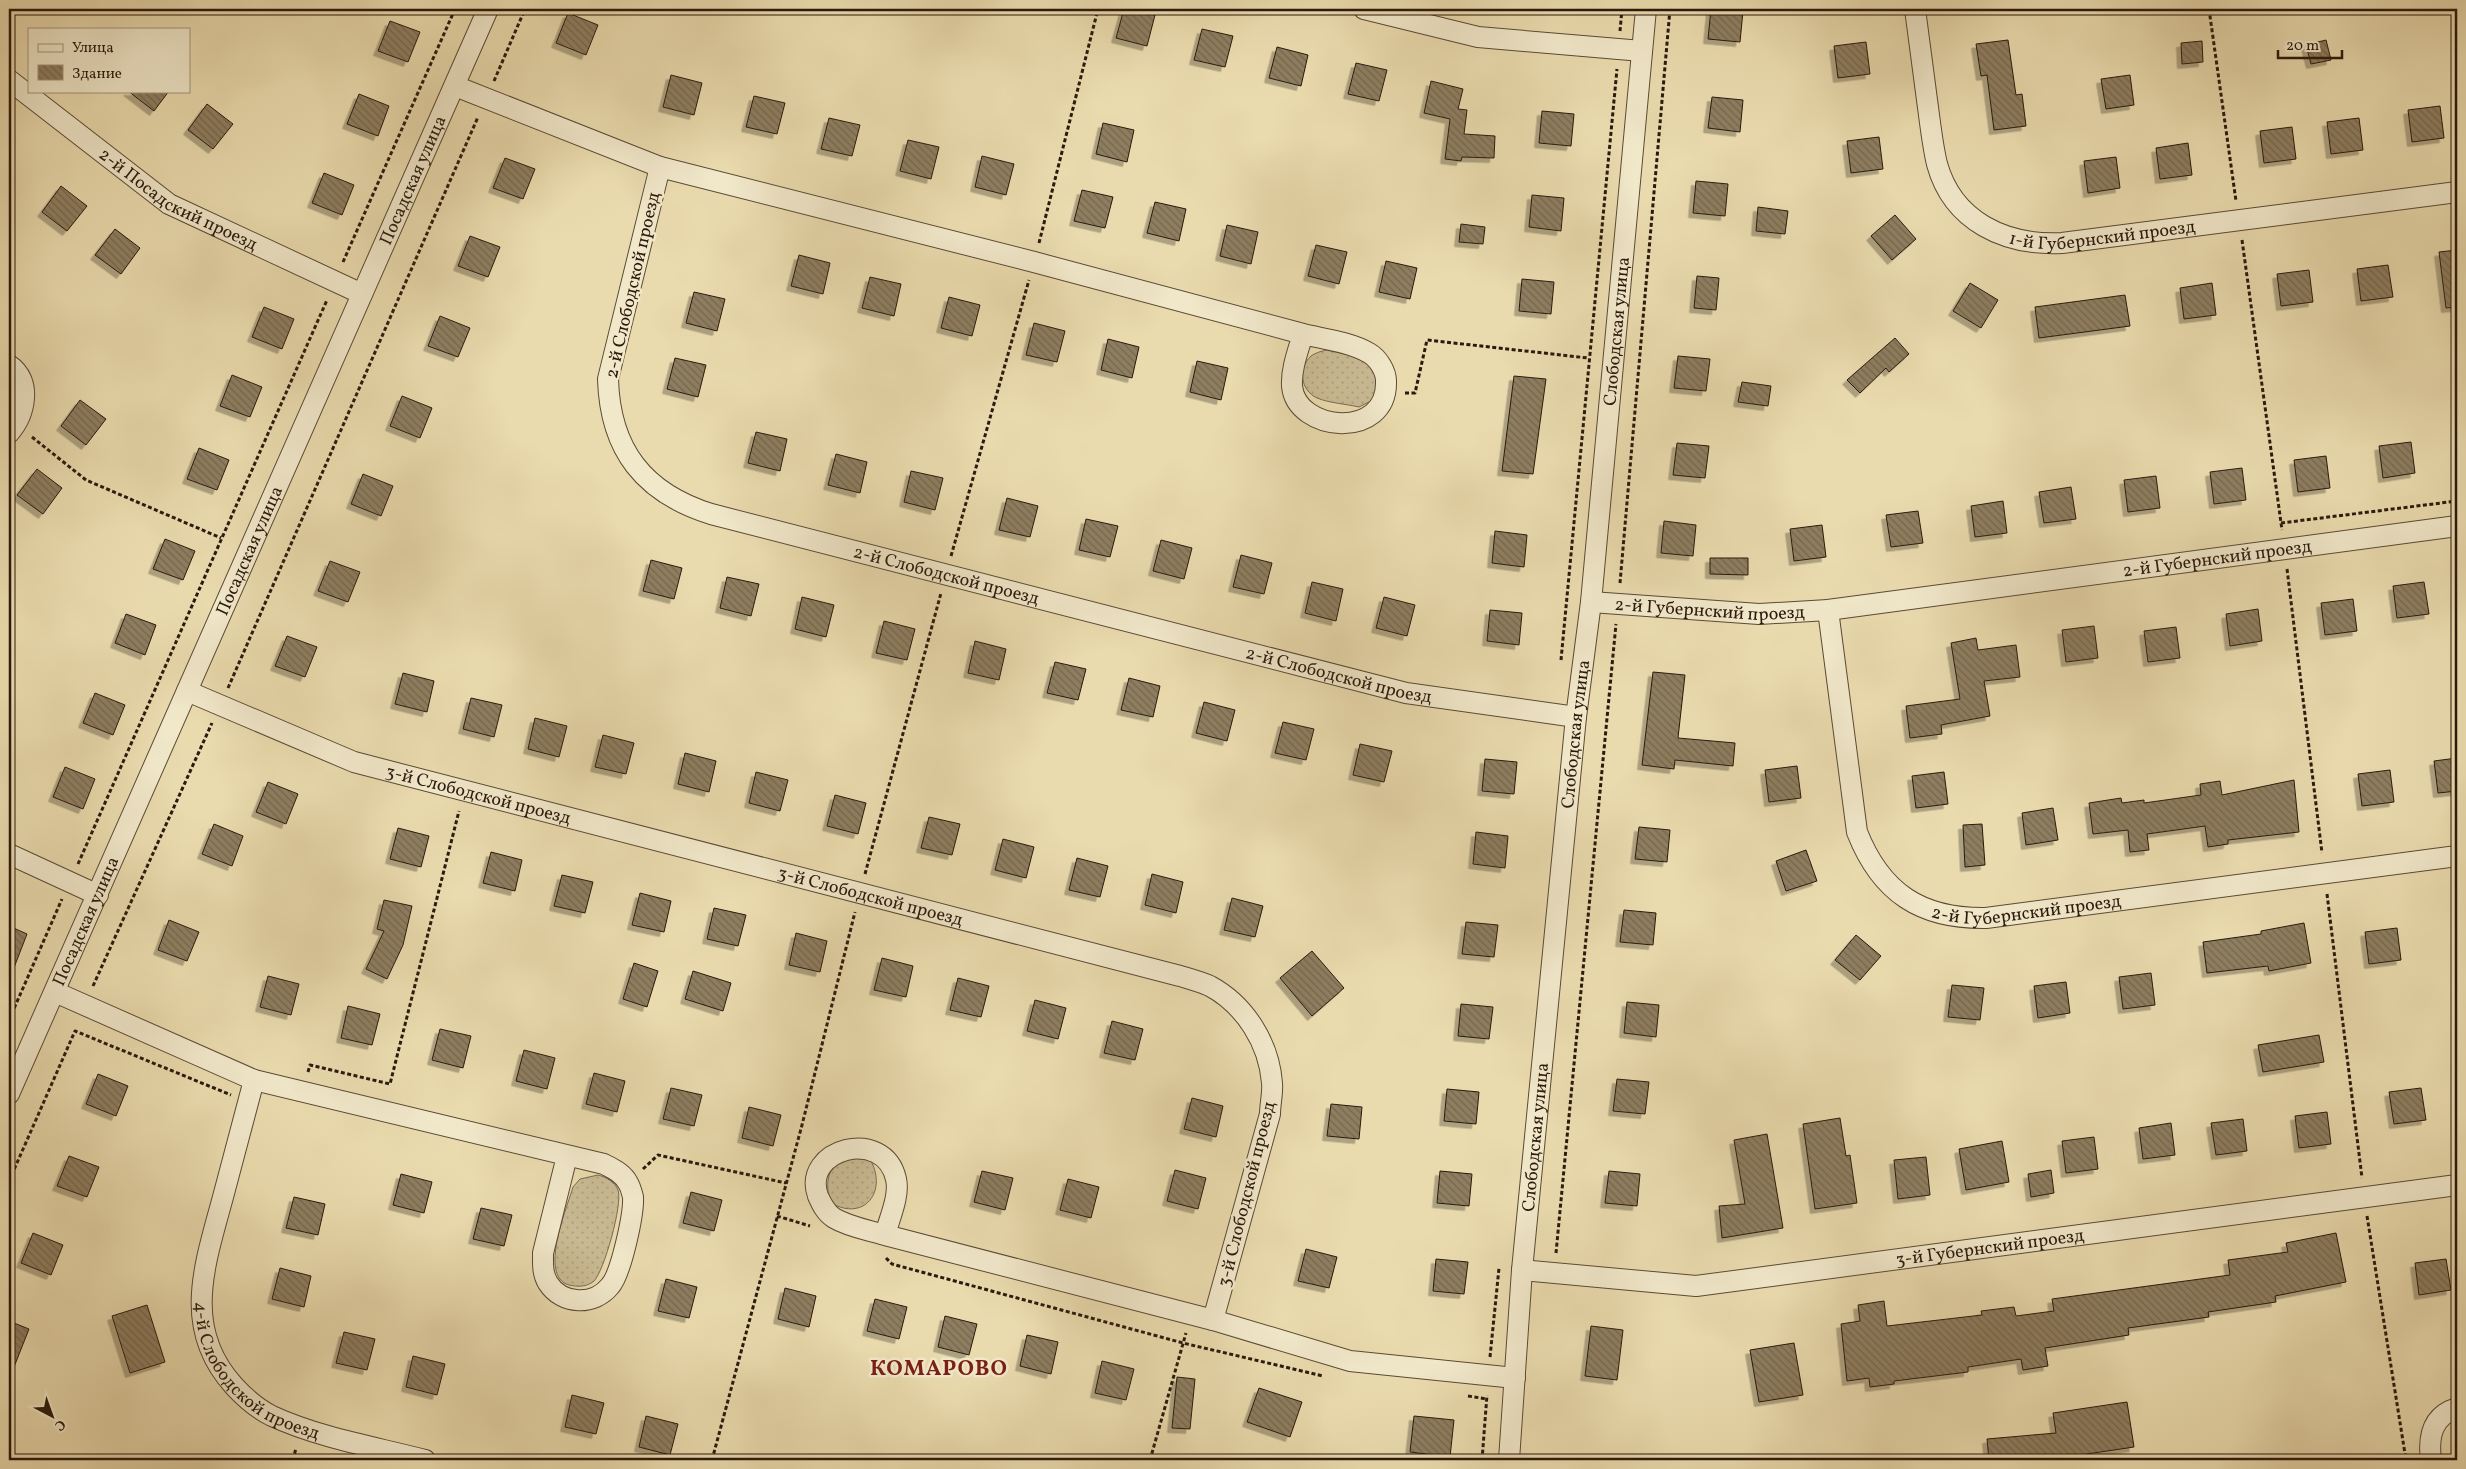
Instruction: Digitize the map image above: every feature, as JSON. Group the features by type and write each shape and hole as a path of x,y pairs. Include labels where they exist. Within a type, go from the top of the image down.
{"street":[{"name":"Посадская улица","path":"9,1094 488,9"},
{"path":"1364,9 1478,36 1642,51"},
{"name":"Слободская улица","path":"1509,1460 1522,1270 1576,717 1591,602 1646,9"},
{"name":"1-й Губернский проезд","path":"1915,9 1938,166 1947,187 1955,199 1976,221 1995,233 2016,241 2039,245 2457,192"},
{"name":"2-й Посадский проезд","path":"9,80 169,204 362,294"},
{"name":"2-й Слободской проезд","path":"455,86 660,167 1034,262 1356,348 1370,354 1381,365 1386,379 1386,394"},
{"name":"2-й Слободской проезд","path":"660,167 608,380 608,402 613,425 622,446 634,466 650,483 669,497 689,507 1406,693 1576,717"},
{"path":"1303,334 1293,373 1292,388 1298,402 1308,413 1322,419 1355,423 1369,418 1380,407 1386,394"},
{"path":"9,365 14,368 22,382 25,401 12,429"},
{"name":"2-й Губернский проезд","path":"1591,602 1759,614 1828,610 2457,526"},
{"name":"2-й Губернский проезд","path":"1828,610 1857,832 1866,855 1879,875 1896,892 1916,905 1938,914 1962,918 1986,918 2457,856"},
{"name":"3-й Слободской проезд","path":"187,691 354,762 1180,976 1209,986 1234,1003 1254,1026 1266,1054 1272,1083 1270,1114 1213,1320"},
{"path":"9,854 98,895"},
{"path":"55,992 254,1080 604,1164 618,1171 628,1182 633,1196 632,1211 618,1272 611,1285 600,1295 586,1300 571,1300 557,1293 547,1282 542,1268 543,1253 567,1156"},
{"name":"4-й Слободской проезд","path":"254,1080 203,1271 202,1314 206,1344 224,1375 246,1399 271,1415 301,1428 425,1460"},
{"path":"885,1235 896,1195 897,1180 892,1166 881,1155 864,1148 849,1148 835,1153 824,1163 818,1177 817,1192 822,1206 832,1217 846,1223 885,1235 1213,1320 1350,1361 1515,1378"},
{"name":"3-й Губернский проезд","path":"1522,1270 1696,1286 2457,1185"},
{"path":"2431,1460 2430,1434 2437,1420 2448,1411 2457,1408"}],"path":[{"path":"9,1020 455,9"},
{"path":"9,1180 75,1031 84,1006 221,705 525,9"},
{"path":"712,1460 786,1183 860,893 946,574 1034,262 1098,9"},
{"path":"1554,1272 1618,604 1670,9"},
{"path":"2209,9 2285,549 2364,1197 2406,1460"},
{"path":"1386,394 1415,393 1427,340 1588,358"},
{"path":"12,429 86,480 221,538"},
{"path":"2281,523 2457,501"},
{"path":"304,1092 310,1065 390,1084 464,791"},
{"path":"75,1031 248,1102"},
{"path":"628,1182 658,1155 786,1183"},
{"path":"1150,1460 1191,1314"}],"shaded area":[{"path":"1326,350 1363,358 1374,367 1379,390 1371,401 1359,407 1317,398 1307,390 1303,378 1304,366 1311,356"},
{"path":"9,377 13,395 9,413"},
{"path":"845,1154 871,1161 875,1172 876,1183 870,1200 863,1206 854,1209 843,1208 831,1203 829,1196 828,1182 831,1170"},
{"path":"598,1175 610,1180 618,1190 618,1209 612,1237 603,1265 594,1281 582,1286 569,1285 560,1279 556,1269 557,1240 573,1187 580,1179"}],"building":[{"path":"1124,9 1155,15 1147,46 1116,38"},
{"path":"1711,9 1743,11 1740,42 1708,39"},
{"path":"568,13 598,25 586,55 556,43"},
{"path":"390,21 420,32 408,62 378,51"},
{"path":"1202,29 1233,36 1225,67 1194,60"},
{"path":"2008,40 2016,95 2022,94 2026,126 1994,130 1987,75 1981,76 1976,44"},
{"path":"2326,40 2331,60 2311,64 2306,45"},
{"path":"2202,41 2203,62 2182,64 2181,43"},
{"path":"1866,42 1870,74 1838,78 1834,46"},
{"path":"1277,47 1308,55 1301,86 1269,78"},
{"path":"1356,63 1387,70 1379,101 1348,94"},
{"path":"671,75 702,83 694,115 663,107"},
{"path":"2130,75 2134,105 2106,109 2101,79"},
{"path":"1431,81 1463,89 1458,109 1467,110 1464,134 1495,136 1494,158 1462,157 1461,161 1445,159 1450,119 1424,113"},
{"path":"129,92 168,92 154,111"},
{"path":"359,94 389,106 378,136 347,124"},
{"path":"754,96 785,103 777,134 746,127"},
{"path":"1712,97 1743,100 1740,132 1708,128"},
{"path":"207,104 233,124 213,149 188,130"},
{"path":"2440,106 2444,138 2412,142 2408,110"},
{"path":"1542,111 1574,114 1571,146 1539,143"},
{"path":"829,118 860,125 852,156 821,149"},
{"path":"2359,118 2363,150 2331,154 2327,122"},
{"path":"1103,123 1134,130 1127,162 1096,154"},
{"path":"2292,127 2296,159 2264,163 2260,131"},
{"path":"1879,137 1883,169 1851,173 1847,141"},
{"path":"908,140 939,147 931,179 900,171"},
{"path":"2188,143 2192,175 2160,179 2156,148"},
{"path":"982,156 1014,164 1006,195 975,187"},
{"path":"2116,157 2120,188 2088,193 2084,161"},
{"path":"505,158 535,169 523,199 493,188"},
{"path":"324,173 354,185 342,215 312,203"},
{"path":"1696,181 1728,184 1725,216 1693,213"},
{"path":"61,186 87,206 67,231 42,212"},
{"path":"1082,190 1113,197 1105,228 1074,221"},
{"path":"1532,195 1564,198 1561,231 1529,227"},
{"path":"1155,202 1186,209 1179,241 1147,233"},
{"path":"1758,207 1788,211 1785,234 1756,231"},
{"path":"1895,215 1916,239 1892,260 1871,236"},
{"path":"1461,224 1485,227 1483,244 1459,242"},
{"path":"1227,225 1258,232 1251,264 1220,256"},
{"path":"115,229 140,248 121,274 95,255"},
{"path":"470,236 500,247 488,277 458,266"},
{"path":"1316,245 1347,252 1339,284 1308,276"},
{"path":"2457,250 2457,307 2446,308 2439,252"},
{"path":"799,255 830,263 823,294 791,286"},
{"path":"1386,261 1417,268 1410,299 1379,292"},
{"path":"2388,265 2393,297 2361,301 2357,269"},
{"path":"2309,270 2313,302 2281,306 2277,274"},
{"path":"1697,276 1719,278 1716,310 1694,308"},
{"path":"870,277 901,284 894,316 862,308"},
{"path":"1522,279 1554,282 1551,314 1519,311"},
{"path":"1970,283 1998,300 1981,328 1953,311"},
{"path":"2212,283 2216,315 2184,319 2180,288"},
{"path":"694,292 725,299 717,331 686,323"},
{"path":"2125,295 2130,326 2039,338 2035,307"},
{"path":"949,297 980,305 972,336 941,328"},
{"path":"264,307 294,319 282,349 252,337"},
{"path":"440,316 470,328 458,357 428,346"},
{"path":"1034,323 1065,331 1057,362 1026,355"},
{"path":"1895,338 1909,354 1889,372 1886,368 1860,393 1847,380"},
{"path":"1108,339 1139,347 1132,378 1101,370"},
{"path":"1678,356 1710,359 1706,391 1674,388"},
{"path":"675,358 706,365 698,397 667,389"},
{"path":"1197,361 1228,368 1221,400 1190,392"},
{"path":"232,375 262,387 250,417 220,406"},
{"path":"1514,376 1546,379 1533,474 1502,471"},
{"path":"1742,382 1771,386 1768,406 1738,402"},
{"path":"402,396 432,408 420,438 390,426"},
{"path":"80,400 106,419 86,445 61,426"},
{"path":"756,432 787,439 780,471 748,463"},
{"path":"2411,442 2415,473 2383,478 2379,446"},
{"path":"1677,443 1709,446 1705,478 1673,475"},
{"path":"199,448 229,460 217,490 187,479"},
{"path":"836,454 867,462 860,493 828,485"},
{"path":"2326,456 2330,488 2298,492 2294,460"},
{"path":"2242,468 2246,500 2214,504 2210,472"},
{"path":"37,469 62,488 43,514 17,495"},
{"path":"911,471 943,478 935,510 904,502"},
{"path":"363,474 393,486 381,516 351,504"},
{"path":"2156,476 2160,508 2128,512 2124,480"},
{"path":"2071,487 2076,519 2044,523 2039,492"},
{"path":"1007,498 1038,506 1030,537 999,530"},
{"path":"2003,501 2007,533 1975,537 1971,506"},
{"path":"1918,511 1923,543 1891,547 1886,515"},
{"path":"1086,519 1118,526 1110,557 1079,550"},
{"path":"1664,521 1696,525 1693,556 1661,553"},
{"path":"1822,525 1826,557 1794,561 1790,529"},
{"path":"1495,531 1527,535 1524,567 1492,563"},
{"path":"165,539 195,551 183,580 153,569"},
{"path":"1161,540 1192,548 1184,579 1153,571"},
{"path":"1241,555 1272,563 1264,594 1233,587"},
{"path":"1710,558 1748,558 1748,575 1710,574"},
{"path":"651,560 682,568 674,599 643,591"},
{"path":"330,561 360,572 348,602 318,591"},
{"path":"727,577 759,584 751,616 720,608"},
{"path":"1312,582 1343,589 1336,621 1305,613"},
{"path":"2424,582 2429,614 2397,618 2393,586"},
{"path":"802,597 834,605 826,637 795,629"},
{"path":"1384,597 1415,605 1407,636 1376,628"},
{"path":"2353,599 2357,631 2325,635 2321,603"},
{"path":"2258,609 2262,641 2230,646 2226,614"},
{"path":"1490,610 1522,613 1519,645 1487,641"},
{"path":"126,614 156,625 145,655 115,643"},
{"path":"884,621 915,629 907,660 876,653"},
{"path":"2094,626 2098,658 2066,662 2062,630"},
{"path":"2176,627 2180,658 2148,662 2144,631"},
{"path":"287,636 317,647 305,677 275,666"},
{"path":"1976,638 1978,650 2016,645 2020,677 1984,681 1990,716 1941,725 1942,734 1910,738 1906,706 1960,699 1951,643"},
{"path":"975,641 1006,649 999,680 968,673"},
{"path":"1055,662 1086,669 1078,700 1047,693"},
{"path":"1653,672 1685,675 1678,738 1735,743 1733,766 1675,760 1674,769 1642,765"},
{"path":"403,673 434,681 427,712 395,704"},
{"path":"1129,678 1160,686 1153,717 1121,710"},
{"path":"95,693 125,705 113,735 83,723"},
{"path":"471,698 502,705 494,737 463,729"},
{"path":"1204,702 1235,710 1227,741 1196,733"},
{"path":"535,718 567,726 559,757 528,749"},
{"path":"1283,722 1314,729 1306,760 1275,753"},
{"path":"603,735 634,743 626,774 595,767"},
{"path":"1360,744 1392,751 1384,782 1353,775"},
{"path":"685,753 716,761 709,792 678,784"},
{"path":"2457,758 2457,791 2438,793 2434,761"},
{"path":"1485,759 1517,762 1514,794 1482,791"},
{"path":"1797,766 1801,798 1769,802 1765,770"},
{"path":"65,767 95,779 83,809 53,797"},
{"path":"2390,770 2394,802 2362,806 2358,774"},
{"path":"756,772 788,780 780,811 749,803"},
{"path":"1944,772 1948,804 1916,808 1912,776"},
{"path":"2294,780 2299,832 2228,840 2228,844 2208,847 2205,826 2147,834 2149,850 2130,852 2128,830 2093,834 2089,803 2121,798 2122,803 2144,800 2144,803 2201,795 2200,784 2220,781 2222,795"},
{"path":"268,782 298,794 286,824 256,812"},
{"path":"835,795 866,803 858,834 827,826"},
{"path":"2053,808 2058,840 2026,845 2022,813"},
{"path":"929,817 960,824 952,855 921,848"},
{"path":"214,824 243,836 232,866 202,854"},
{"path":"1982,824 1985,865 1965,867 1963,825"},
{"path":"1639,827 1670,830 1667,862 1635,859"},
{"path":"398,828 429,836 421,867 390,859"},
{"path":"1476,832 1508,836 1505,868 1473,864"},
{"path":"1003,839 1034,847 1026,878 995,870"},
{"path":"1806,850 1817,881 1786,891 1776,861"},
{"path":"491,852 522,860 515,891 483,883"},
{"path":"1077,858 1108,866 1100,897 1069,890"},
{"path":"1152,874 1183,882 1176,913 1145,905"},
{"path":"562,875 593,882 585,913 554,906"},
{"path":"640,893 671,901 664,932 632,925"},
{"path":"1232,898 1263,906 1255,937 1224,930"},
{"path":"384,900 412,906 403,945 387,979 366,969 384,931 377,929"},
{"path":"714,908 746,915 738,946 707,939"},
{"path":"1624,910 1656,913 1653,945 1620,942"},
{"path":"169,920 199,932 187,961 158,950"},
{"path":"1466,922 1498,925 1494,957 1462,954"},
{"path":"2304,923 2311,963 2269,971 2268,966 2207,973 2203,942 2261,934 2261,931"},
{"path":"9,926 27,934 10,978 9,978"},
{"path":"2397,928 2401,960 2369,964 2365,932"},
{"path":"796,933 827,941 820,972 789,965"},
{"path":"1856,935 1881,956 1860,980 1835,960"},
{"path":"1312,951 1344,988 1312,1016 1280,978"},
{"path":"882,958 913,966 906,997 874,990"},
{"path":"634,963 658,971 647,1007 623,999"},
{"path":"693,971 731,983 723,1011 685,999"},
{"path":"2151,973 2155,1005 2123,1009 2119,977"},
{"path":"268,976 299,984 291,1015 260,1007"},
{"path":"958,978 989,986 981,1017 950,1010"},
{"path":"2066,982 2070,1013 2038,1018 2034,986"},
{"path":"1952,985 1984,988 1980,1020 1948,1017"},
{"path":"1035,1000 1066,1008 1058,1039 1027,1031"},
{"path":"1627,1002 1659,1005 1656,1037 1624,1033"},
{"path":"1461,1004 1493,1007 1489,1039 1458,1036"},
{"path":"348,1006 380,1014 372,1045 341,1038"},
{"path":"1112,1021 1143,1029 1135,1060 1104,1053"},
{"path":"440,1029 471,1036 463,1068 432,1060"},
{"path":"2319,1035 2324,1062 2263,1072 2258,1045"},
{"path":"524,1050 555,1058 547,1089 516,1081"},
{"path":"594,1073 625,1081 617,1112 586,1104"},
{"path":"98,1074 128,1086 116,1116 86,1104"},
{"path":"1617,1079 1649,1082 1645,1114 1613,1111"},
{"path":"671,1088 702,1095 694,1126 663,1119"},
{"path":"2421,1088 2426,1120 2394,1124 2389,1092"},
{"path":"1447,1089 1479,1092 1476,1124 1444,1121"},
{"path":"1192,1098 1223,1106 1216,1137 1184,1129"},
{"path":"1331,1104 1362,1107 1359,1139 1327,1136"},
{"path":"749,1107 781,1115 773,1146 742,1138"},
{"path":"2327,1112 2331,1144 2299,1148 2295,1116"},
{"path":"1840,1118 1846,1156 1850,1155 1857,1203 1815,1209 1803,1124"},
{"path":"2243,1119 2247,1151 2216,1155 2211,1123"},
{"path":"2171,1123 2175,1155 2143,1159 2139,1128"},
{"path":"1767,1134 1783,1228 1722,1238 1719,1206 1745,1204 1734,1140"},
{"path":"2094,1137 2098,1169 2066,1173 2062,1141"},
{"path":"2002,1141 2009,1182 1966,1190 1959,1149"},
{"path":"69,1156 99,1167 87,1197 57,1186"},
{"path":"1926,1157 1930,1195 1898,1199 1894,1160"},
{"path":"1175,1170 1206,1178 1198,1209 1167,1201"},
{"path":"2051,1170 2054,1193 2031,1197 2028,1174"},
{"path":"982,1171 1013,1178 1005,1210 974,1202"},
{"path":"1440,1171 1472,1174 1469,1206 1437,1203"},
{"path":"1609,1171 1640,1174 1637,1206 1605,1203"},
{"path":"401,1174 432,1182 424,1213 393,1205"},
{"path":"1068,1179 1099,1187 1091,1218 1060,1210"},
{"path":"691,1192 722,1200 714,1231 683,1223"},
{"path":"294,1197 325,1204 318,1235 286,1228"},
{"path":"481,1208 512,1215 504,1246 473,1239"},
{"path":"33,1233 63,1245 51,1275 21,1263"},
{"path":"2336,1233 2346,1282 2275,1296 2276,1302 2208,1312 2209,1317 2128,1328 2129,1335 2045,1348 2048,1366 2023,1370 2021,1359 1968,1367 1968,1372 1894,1381 1894,1384 1870,1387 1869,1378 1847,1381 1841,1324 1860,1321 1858,1305 1884,1301 1887,1326 1982,1315 1981,1311 2014,1307 2016,1316 2054,1311 2052,1299 2230,1275 2228,1260 2288,1252 2286,1243"},
{"path":"1306,1249 1337,1257 1329,1288 1298,1281"},
{"path":"1436,1259 1468,1262 1464,1294 1433,1291"},
{"path":"2446,1259 2451,1290 2419,1295 2415,1263"},
{"path":"280,1268 311,1276 304,1307 272,1299"},
{"path":"666,1279 697,1287 689,1318 658,1311"},
{"path":"785,1288 816,1296 809,1327 778,1319"},
{"path":"875,1299 907,1307 899,1339 867,1331"},
{"path":"147,1305 165,1362 130,1373 112,1316"},
{"path":"945,1316 977,1324 969,1355 938,1347"},
{"path":"9,1321 29,1329 10,1377 9,1377"},
{"path":"1591,1326 1623,1330 1617,1380 1585,1376"},
{"path":"344,1332 375,1339 367,1370 336,1363"},
{"path":"1027,1335 1058,1342 1051,1374 1020,1366"},
{"path":"1794,1343 1803,1395 1759,1402 1750,1350"},
{"path":"413,1356 445,1364 437,1395 406,1387"},
{"path":"1102,1361 1134,1369 1126,1400 1095,1393"},
{"path":"1177,1377 1195,1379 1190,1429 1172,1428"},
{"path":"1259,1388 1302,1402 1290,1437 1247,1422"},
{"path":"572,1395 604,1403 596,1434 565,1427"},
{"path":"2127,1402 2134,1447 2060,1458 2060,1460 1989,1460 1987,1439 2056,1433 2053,1413"},
{"path":"646,1416 678,1424 670,1455 639,1447"},
{"path":"1414,1416 1454,1420 1450,1457 1410,1452"}],"district":[{"name":"КОМАРОВО","path":"939,1367"}]}
